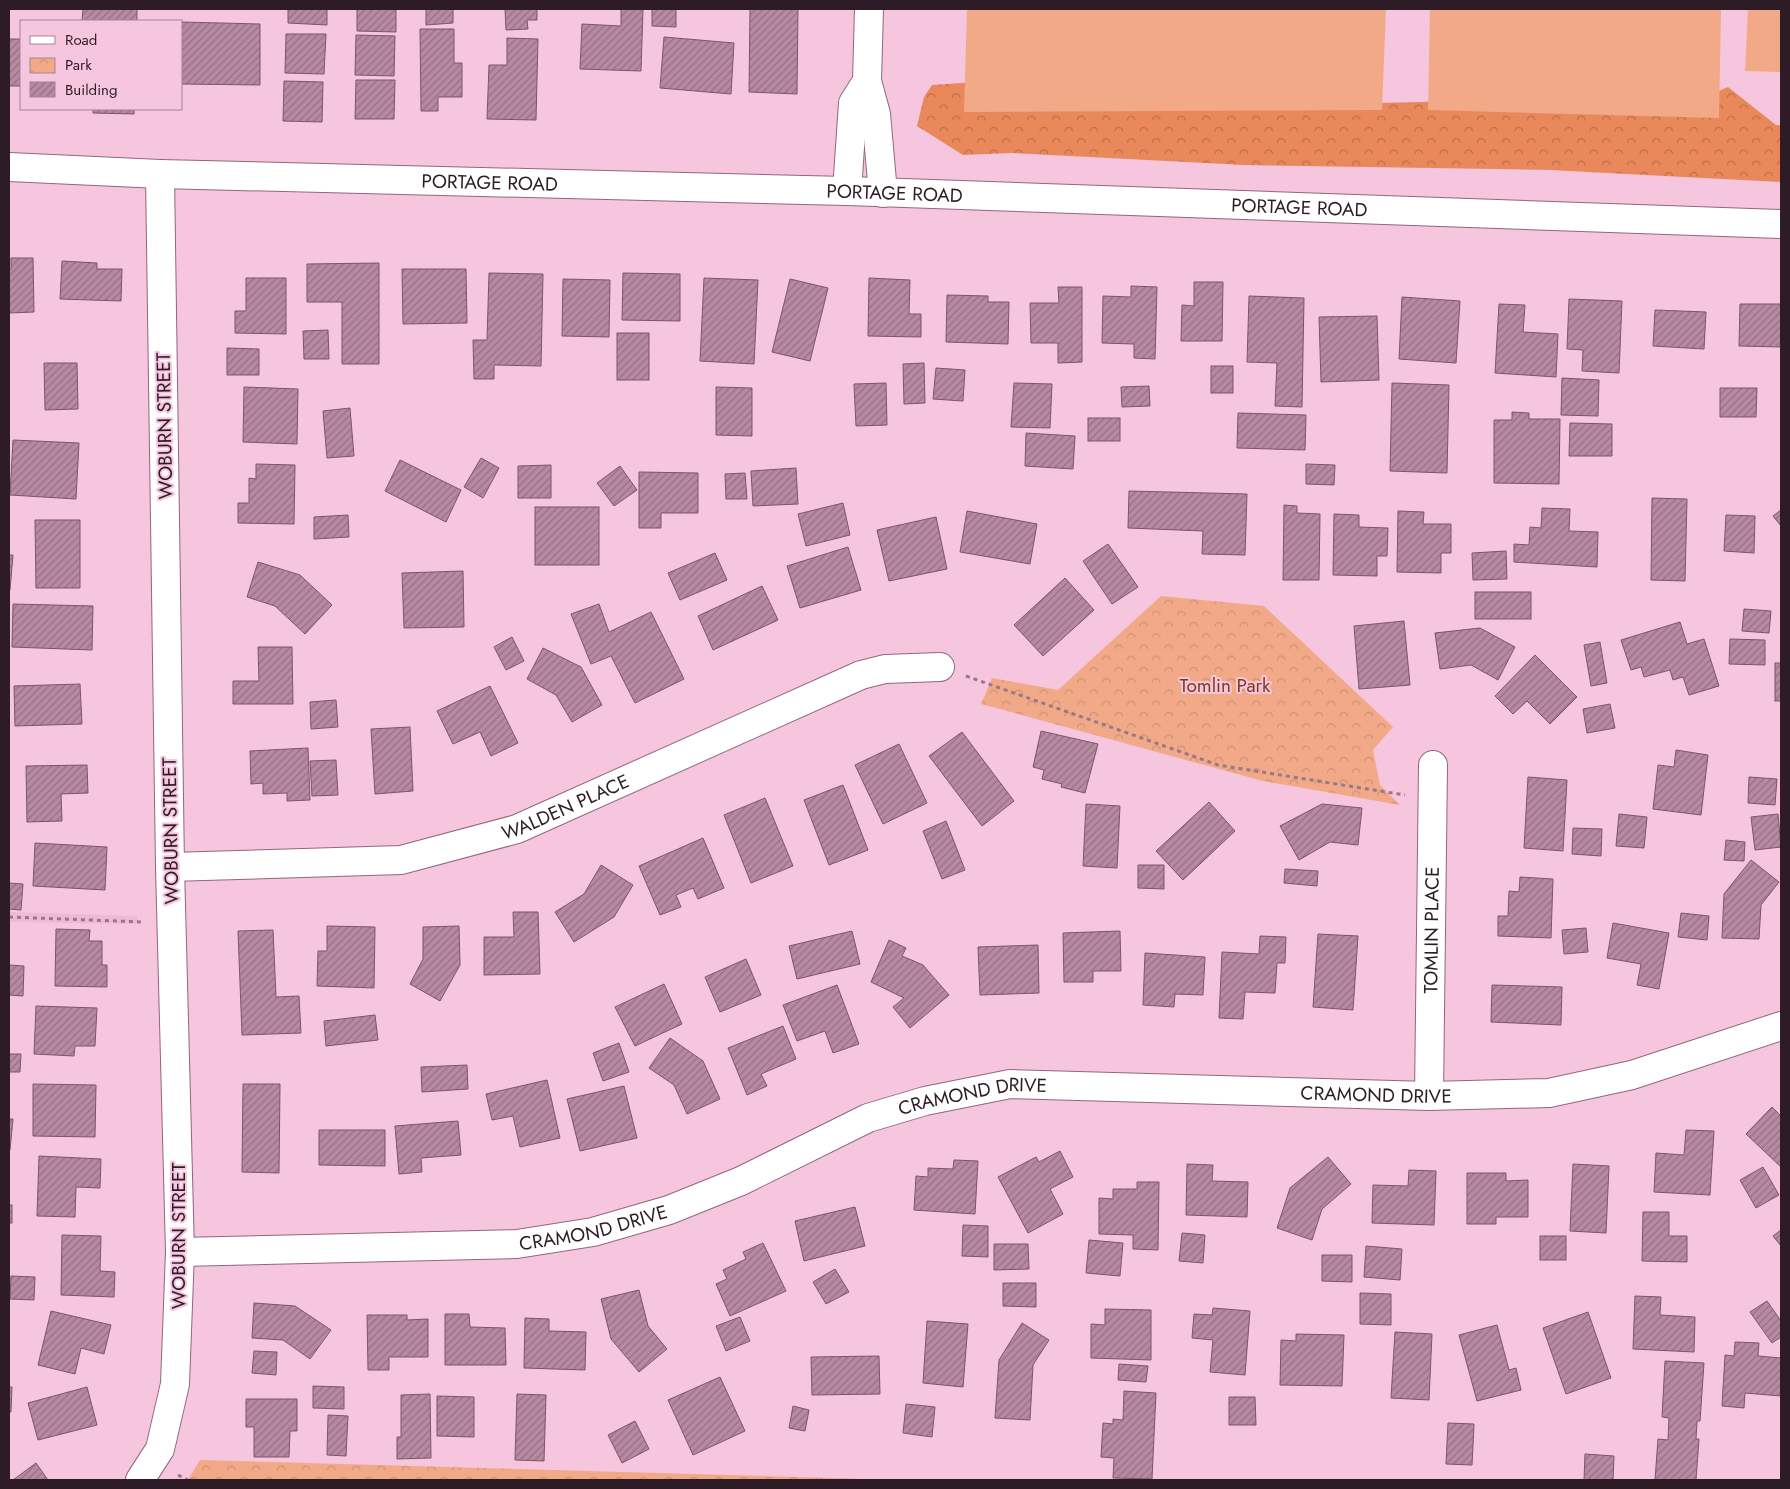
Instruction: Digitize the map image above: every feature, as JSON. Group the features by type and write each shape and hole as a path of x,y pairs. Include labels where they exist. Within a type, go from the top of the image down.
{"street":[{"path":"869,9 867,81 876,114 884,193"},
{"path":"847,191 853,103 867,81"},
{"name":"PORTAGE ROAD","path":"9,167 160,174 847,191 1781,224"},
{"name":"WOBURN STREET","path":"140,1480 160,1449 175,1384 180,1252 170,867 160,174"},
{"name":"WALDEN PLACE","path":"170,867 401,860 517,829 860,675 885,669 940,667"},
{"name":"TOMLIN PLACE","path":"1429,1096 1433,765"},
{"name":"CRAMOND DRIVE","path":"180,1252 517,1244 593,1232 669,1210 740,1181 868,1118 925,1102 1010,1084 1429,1096 1549,1093 1632,1075 1781,1026"}],"path":[{"path":"940,667 1218,765 1433,800"},
{"path":"9,916 172,923"}],"shaded area":[{"path":"9,912 137,916 138,924 9,922"}],"green space":[{"path":"967,9 1386,9 1382,110 964,112"},
{"path":"1430,9 1721,9 1719,118 1428,110"},
{"path":"1748,9 1781,9 1781,72 1745,71"},
{"path":"977,82 1379,103 1541,99 1681,107 1728,87 1776,125 1781,125 1781,182 1550,170 1244,165 1012,153 963,155 917,126 924,97 932,85"},
{"name":"Tomlin Park","path":"1161,596 1264,606 1393,727 1373,750 1380,785 1400,805 1263,781 981,704 992,678 1058,690"},
{"path":"200,1460 900,1480 188,1480"}],"building":[{"path":"83,9 137,9 137,20 82,20"},
{"path":"288,9 327,9 327,25 288,23"},
{"path":"357,9 396,9 396,32 357,31"},
{"path":"426,9 453,9 453,23 426,25"},
{"path":"505,9 537,9 537,20 527,20 528,29 506,30"},
{"path":"621,9 643,9 641,71 580,69 582,24 621,26"},
{"path":"652,9 676,9 676,27 652,26"},
{"path":"750,9 798,9 797,94 749,92"},
{"path":"182,22 260,24 260,85 182,84"},
{"path":"420,29 454,29 454,63 462,63 462,97 438,97 438,111 421,111"},
{"path":"286,34 326,34 324,74 285,73"},
{"path":"356,35 395,36 394,76 355,75"},
{"path":"664,37 734,43 731,94 660,88"},
{"path":"507,38 538,39 536,120 487,119 489,65 507,65"},
{"path":"9,39 20,39 20,86 9,86"},
{"path":"356,80 395,80 394,119 355,119"},
{"path":"284,81 323,82 322,122 283,121"},
{"path":"93,110 134,110 134,114 93,113"},
{"path":"11,258 33,258 34,312 9,313 9,269 11,269"},
{"path":"62,261 97,263 97,269 122,269 121,301 60,299"},
{"path":"379,263 379,364 342,364 342,302 307,302 307,264"},
{"path":"402,269 466,269 467,323 403,324"},
{"path":"489,273 543,274 541,366 494,365 494,379 474,379 473,340 487,340"},
{"path":"623,273 680,274 680,321 622,320"},
{"path":"246,278 286,278 286,334 235,333 235,311 246,311"},
{"path":"704,278 758,280 754,364 700,361"},
{"path":"869,278 910,280 909,314 921,314 921,337 868,336"},
{"path":"563,279 610,280 609,337 562,336"},
{"path":"790,279 828,288 810,361 772,352"},
{"path":"1194,282 1223,282 1222,341 1181,341 1182,305 1194,306"},
{"path":"1131,286 1157,287 1155,359 1134,358 1134,344 1102,343 1103,296 1131,297"},
{"path":"1058,287 1082,287 1082,362 1058,363 1058,343 1031,343 1030,303 1059,303"},
{"path":"947,295 988,296 988,302 1009,302 1008,344 946,342"},
{"path":"1249,296 1304,298 1302,407 1275,406 1277,363 1247,362"},
{"path":"1402,297 1460,301 1456,363 1399,359"},
{"path":"1569,299 1622,301 1619,373 1582,371 1583,350 1567,349"},
{"path":"1499,304 1525,305 1523,332 1558,334 1556,377 1495,373"},
{"path":"1740,304 1781,304 1781,347 1739,346"},
{"path":"1655,310 1706,312 1704,349 1653,346"},
{"path":"1377,316 1379,380 1321,382 1319,317"},
{"path":"328,330 329,359 304,359 303,331"},
{"path":"617,333 649,333 649,380 617,380"},
{"path":"227,348 259,349 259,375 227,375"},
{"path":"44,363 77,363 78,409 45,410"},
{"path":"924,363 925,403 904,404 903,364"},
{"path":"1211,366 1233,366 1233,393 1211,393"},
{"path":"936,368 965,370 963,401 933,399"},
{"path":"1562,378 1599,380 1598,416 1561,415"},
{"path":"886,383 887,425 856,426 854,384"},
{"path":"1014,383 1052,384 1050,428 1011,427"},
{"path":"1392,383 1449,385 1447,473 1390,471"},
{"path":"1149,386 1150,406 1122,407 1121,387"},
{"path":"244,387 298,389 297,444 243,442"},
{"path":"716,387 752,388 752,436 716,435"},
{"path":"1720,388 1757,388 1756,417 1720,417"},
{"path":"350,408 354,456 327,458 323,411"},
{"path":"1512,412 1529,413 1529,419 1560,419 1559,484 1494,483 1494,420 1512,420"},
{"path":"1238,413 1306,415 1305,450 1237,448"},
{"path":"1088,418 1120,418 1120,441 1088,441"},
{"path":"1570,423 1612,424 1612,456 1569,456"},
{"path":"1026,433 1075,436 1073,469 1025,466"},
{"path":"13,440 79,443 76,499 10,495"},
{"path":"481,458 499,468 483,498 464,487"},
{"path":"400,460 461,490 446,522 385,491"},
{"path":"256,464 295,465 294,524 238,523 238,503 249,503 249,478 256,479"},
{"path":"1306,464 1335,465 1334,485 1306,484"},
{"path":"551,465 551,498 518,498 518,466"},
{"path":"620,466 637,490 614,506 597,483"},
{"path":"796,468 798,504 753,506 751,471"},
{"path":"639,472 698,473 698,513 661,513 661,528 639,528"},
{"path":"745,473 747,499 726,499 725,474"},
{"path":"1129,491 1247,494 1245,555 1202,554 1203,531 1128,528"},
{"path":"1652,498 1687,499 1685,581 1651,580"},
{"path":"843,503 850,535 806,546 798,514"},
{"path":"1284,505 1297,506 1297,513 1320,514 1319,580 1283,580"},
{"path":"535,507 599,507 599,565 535,565"},
{"path":"1542,508 1570,509 1569,531 1598,532 1597,567 1514,562 1514,544 1529,545 1530,527 1541,528"},
{"path":"1781,510 1781,526 1773,516"},
{"path":"967,511 1037,524 1030,564 960,552"},
{"path":"1398,511 1424,512 1423,524 1451,524 1451,553 1441,553 1441,573 1397,572"},
{"path":"1334,514 1359,515 1359,527 1388,528 1387,556 1377,556 1377,576 1333,575"},
{"path":"348,515 349,537 314,539 314,517"},
{"path":"1726,515 1755,516 1754,553 1724,551"},
{"path":"936,517 947,569 889,581 877,530"},
{"path":"35,520 80,520 80,588 36,588"},
{"path":"1108,544 1138,587 1112,604 1083,561"},
{"path":"848,547 861,590 800,608 787,566"},
{"path":"1506,551 1507,579 1473,580 1472,553"},
{"path":"715,553 727,580 680,600 668,573"},
{"path":"9,555 13,555 10,590 9,590"},
{"path":"258,562 300,575 332,605 305,634 275,606 247,597"},
{"path":"463,571 464,627 404,628 402,573"},
{"path":"1065,578 1094,610 1043,656 1014,625"},
{"path":"762,586 778,620 713,650 698,616"},
{"path":"1475,592 1531,592 1531,619 1475,619"},
{"path":"13,604 93,606 92,650 12,647"},
{"path":"599,604 609,632 651,612 684,679 635,703 611,656 591,664 571,614"},
{"path":"1744,609 1771,611 1769,633 1742,631"},
{"path":"1404,621 1410,685 1359,689 1354,626"},
{"path":"1680,622 1687,644 1704,639 1719,686 1689,695 1683,677 1673,680 1670,670 1644,677 1641,667 1631,670 1621,640"},
{"path":"1480,628 1515,647 1498,680 1471,665 1440,669 1435,633"},
{"path":"512,637 524,661 506,670 494,647"},
{"path":"1730,639 1765,640 1765,665 1729,664"},
{"path":"1600,642 1607,683 1591,686 1584,645"},
{"path":"258,647 292,647 293,704 233,704 233,681 259,681"},
{"path":"543,648 581,667 602,705 572,722 556,695 527,679"},
{"path":"1535,655 1577,697 1550,724 1527,701 1513,714 1495,696"},
{"path":"1775,663 1781,663 1781,701 1775,701"},
{"path":"80,684 82,724 15,726 14,686"},
{"path":"490,686 518,743 491,756 480,732 453,744 437,711"},
{"path":"336,700 338,727 311,729 310,702"},
{"path":"1610,704 1615,728 1587,733 1583,709"},
{"path":"410,727 413,791 375,794 371,729"},
{"path":"1041,731 1098,744 1085,793 1061,787 1062,784 1042,779 1044,770 1033,767"},
{"path":"962,732 1014,801 982,826 929,756"},
{"path":"899,744 927,803 883,824 855,765"},
{"path":"308,748 310,800 287,801 287,793 263,794 263,783 251,784 250,751"},
{"path":"1676,750 1708,755 1701,815 1653,809 1658,765 1674,767"},
{"path":"336,760 338,795 312,796 310,761"},
{"path":"87,765 88,793 61,794 62,821 27,822 26,766"},
{"path":"1528,777 1567,780 1563,851 1524,848"},
{"path":"1749,777 1777,779 1775,805 1748,803"},
{"path":"843,785 868,850 829,865 804,800"},
{"path":"765,798 793,866 751,883 724,815"},
{"path":"1209,802 1235,831 1183,880 1156,851"},
{"path":"1086,804 1120,806 1117,868 1083,866"},
{"path":"1322,804 1362,808 1358,845 1330,842 1299,860 1280,826"},
{"path":"1619,814 1647,817 1644,848 1616,846"},
{"path":"1778,814 1781,847 1755,850 1751,817"},
{"path":"946,821 965,870 942,879 923,831"},
{"path":"1573,828 1602,829 1601,856 1572,854"},
{"path":"703,838 724,888 698,899 693,888 676,895 681,907 660,915 639,866"},
{"path":"1726,840 1745,842 1744,861 1724,860"},
{"path":"35,843 107,847 105,890 33,886"},
{"path":"1751,860 1779,882 1761,905 1759,939 1722,938 1724,894"},
{"path":"601,865 633,885 614,917 574,942 555,912 584,894"},
{"path":"1138,865 1164,865 1164,889 1138,888"},
{"path":"1285,869 1318,871 1317,886 1284,883"},
{"path":"1520,877 1553,879 1551,938 1498,936 1498,916 1508,916 1509,891 1519,892"},
{"path":"9,883 23,884 21,910 9,909"},
{"path":"513,912 538,912 540,974 484,975 484,937 514,937"},
{"path":"1681,913 1709,916 1707,940 1678,937"},
{"path":"1613,923 1669,933 1659,989 1637,985 1641,964 1607,958"},
{"path":"327,926 375,927 374,988 317,986 318,951 327,951"},
{"path":"459,926 460,965 440,1001 410,984 423,959 423,927"},
{"path":"1586,928 1588,952 1564,954 1562,930"},
{"path":"56,929 90,930 89,941 102,941 102,965 107,965 107,987 55,986"},
{"path":"273,930 276,997 299,996 301,1033 242,1035 238,931"},
{"path":"852,931 860,964 797,979 789,946"},
{"path":"1120,931 1121,971 1093,971 1093,982 1064,982 1063,933"},
{"path":"1318,934 1358,936 1353,1010 1313,1007"},
{"path":"1260,936 1286,937 1285,963 1277,963 1275,993 1245,992 1243,1019 1219,1018 1222,952 1259,954"},
{"path":"889,940 906,948 902,956 923,965 949,995 910,1028 893,1007 904,998 871,982"},
{"path":"1038,945 1039,993 980,995 978,947"},
{"path":"1145,953 1205,957 1203,995 1175,994 1174,1007 1143,1005"},
{"path":"746,959 761,995 720,1012 705,977"},
{"path":"9,965 24,966 23,996 9,995"},
{"path":"664,984 682,1024 635,1046 615,1007"},
{"path":"837,985 859,1044 833,1053 825,1031 797,1041 783,1005"},
{"path":"1492,985 1562,987 1561,1025 1491,1022"},
{"path":"36,1006 97,1008 95,1046 75,1046 74,1056 34,1054"},
{"path":"375,1015 378,1040 326,1046 324,1021"},
{"path":"783,1026 796,1059 761,1074 767,1086 747,1095 728,1048"},
{"path":"670,1038 703,1061 720,1099 687,1114 674,1085 649,1068"},
{"path":"619,1043 629,1072 603,1081 593,1053"},
{"path":"9,1054 21,1054 20,1072 9,1072"},
{"path":"467,1065 468,1089 422,1092 421,1067"},
{"path":"547,1080 560,1138 520,1147 513,1116 492,1120 486,1094"},
{"path":"33,1084 96,1085 95,1137 33,1136"},
{"path":"243,1084 280,1084 279,1173 242,1172"},
{"path":"624,1086 637,1138 580,1151 567,1099"},
{"path":"1772,1107 1781,1116 1781,1167 1746,1134"},
{"path":"9,1119 13,1119 10,1150 9,1150"},
{"path":"458,1121 461,1155 421,1158 422,1172 399,1174 395,1126"},
{"path":"319,1130 385,1130 385,1166 319,1165"},
{"path":"1686,1130 1714,1131 1710,1195 1654,1192 1656,1153 1684,1155"},
{"path":"1060,1151 1073,1177 1050,1189 1063,1214 1028,1233 998,1177 1036,1157 1039,1162"},
{"path":"39,1156 101,1159 100,1188 76,1187 75,1217 37,1216"},
{"path":"1328,1157 1351,1184 1322,1209 1312,1240 1277,1228 1290,1188"},
{"path":"954,1160 978,1161 975,1214 914,1210 916,1176 928,1177 928,1168 953,1169"},
{"path":"1187,1164 1213,1165 1212,1181 1248,1182 1247,1217 1186,1215"},
{"path":"1573,1164 1609,1166 1606,1233 1570,1231"},
{"path":"1763,1167 1779,1195 1756,1208 1740,1180"},
{"path":"1409,1170 1436,1171 1434,1225 1372,1223 1373,1185 1408,1186"},
{"path":"1467,1173 1506,1173 1506,1181 1528,1180 1528,1217 1496,1217 1496,1224 1467,1224"},
{"path":"1137,1182 1159,1182 1158,1250 1133,1249 1133,1235 1099,1234 1099,1198 1113,1199 1113,1189 1137,1189"},
{"path":"9,1205 12,1205 12,1223 9,1223"},
{"path":"855,1207 865,1246 804,1261 795,1221"},
{"path":"1643,1212 1669,1212 1669,1236 1687,1236 1687,1262 1642,1261"},
{"path":"963,1225 988,1226 988,1257 962,1256"},
{"path":"1781,1230 1781,1246 1773,1236"},
{"path":"1182,1233 1205,1235 1203,1263 1179,1261"},
{"path":"62,1235 101,1236 100,1271 115,1272 114,1297 61,1295"},
{"path":"1540,1236 1566,1236 1566,1260 1540,1260"},
{"path":"1089,1240 1123,1243 1120,1276 1086,1273"},
{"path":"763,1243 786,1291 730,1316 716,1284 727,1279 723,1270 746,1259 743,1252"},
{"path":"994,1244 1028,1244 1029,1269 994,1270"},
{"path":"1366,1246 1402,1249 1400,1280 1364,1277"},
{"path":"1322,1255 1352,1255 1352,1282 1322,1281"},
{"path":"835,1269 849,1292 826,1304 813,1282"},
{"path":"11,1276 35,1277 34,1300 10,1299"},
{"path":"1003,1283 1036,1283 1036,1307 1003,1306"},
{"path":"639,1290 648,1326 667,1349 639,1372 611,1339 601,1299"},
{"path":"1360,1293 1391,1294 1391,1325 1360,1324"},
{"path":"1635,1296 1661,1297 1660,1315 1695,1317 1694,1352 1633,1349"},
{"path":"1767,1301 1781,1321 1781,1337 1772,1343 1750,1312"},
{"path":"254,1303 295,1306 331,1330 310,1359 283,1340 252,1338"},
{"path":"1213,1308 1250,1311 1245,1375 1210,1372 1213,1340 1192,1338 1194,1314 1212,1315"},
{"path":"1105,1309 1151,1310 1151,1360 1091,1358 1091,1324 1105,1325"},
{"path":"51,1311 111,1325 104,1354 81,1348 75,1374 38,1365"},
{"path":"1588,1312 1611,1378 1566,1394 1543,1328"},
{"path":"445,1314 469,1314 470,1327 505,1328 506,1365 445,1365"},
{"path":"367,1315 407,1315 407,1320 428,1319 428,1357 389,1357 389,1370 368,1370"},
{"path":"740,1317 750,1341 726,1351 716,1326"},
{"path":"525,1318 549,1319 549,1331 586,1332 585,1370 524,1368"},
{"path":"927,1321 968,1324 963,1387 923,1383"},
{"path":"1022,1323 1049,1340 1033,1365 1030,1420 995,1418 999,1360"},
{"path":"1497,1325 1509,1370 1516,1368 1521,1390 1477,1401 1459,1335"},
{"path":"1395,1332 1432,1334 1429,1400 1391,1398"},
{"path":"1296,1334 1344,1335 1342,1386 1280,1385 1281,1340 1296,1341"},
{"path":"1735,1342 1759,1343 1758,1356 1781,1358 1781,1396 1745,1393 1744,1408 1722,1406 1725,1355 1734,1356"},
{"path":"254,1351 277,1352 276,1375 252,1373"},
{"path":"879,1356 880,1394 812,1395 811,1357"},
{"path":"1665,1361 1704,1363 1700,1421 1697,1421 1696,1439 1699,1439 1696,1480 1655,1480 1658,1439 1668,1440 1669,1418 1662,1417"},
{"path":"1119,1364 1148,1366 1146,1382 1118,1380"},
{"path":"720,1377 745,1431 693,1455 668,1400"},
{"path":"313,1386 344,1387 344,1409 313,1408"},
{"path":"9,1387 12,1387 11,1412 9,1412"},
{"path":"87,1387 97,1425 38,1440 28,1403"},
{"path":"1124,1391 1156,1393 1152,1479 1113,1478 1114,1458 1101,1457 1103,1423 1113,1424 1113,1419 1123,1420"},
{"path":"430,1394 431,1458 397,1459 397,1437 401,1437 401,1395"},
{"path":"517,1394 546,1395 544,1461 515,1460"},
{"path":"437,1396 474,1397 474,1437 437,1436"},
{"path":"1229,1397 1255,1397 1256,1425 1229,1425"},
{"path":"246,1399 297,1399 297,1431 290,1431 289,1457 254,1457 254,1427 246,1427"},
{"path":"906,1404 935,1407 932,1437 903,1433"},
{"path":"793,1406 809,1410 805,1431 789,1428"},
{"path":"328,1415 348,1416 346,1456 327,1455"},
{"path":"635,1421 649,1449 622,1463 608,1435"},
{"path":"1448,1423 1474,1424 1472,1465 1446,1464"},
{"path":"1585,1454 1614,1456 1613,1480 1584,1480"},
{"path":"36,1463 48,1480 13,1480"}]}
